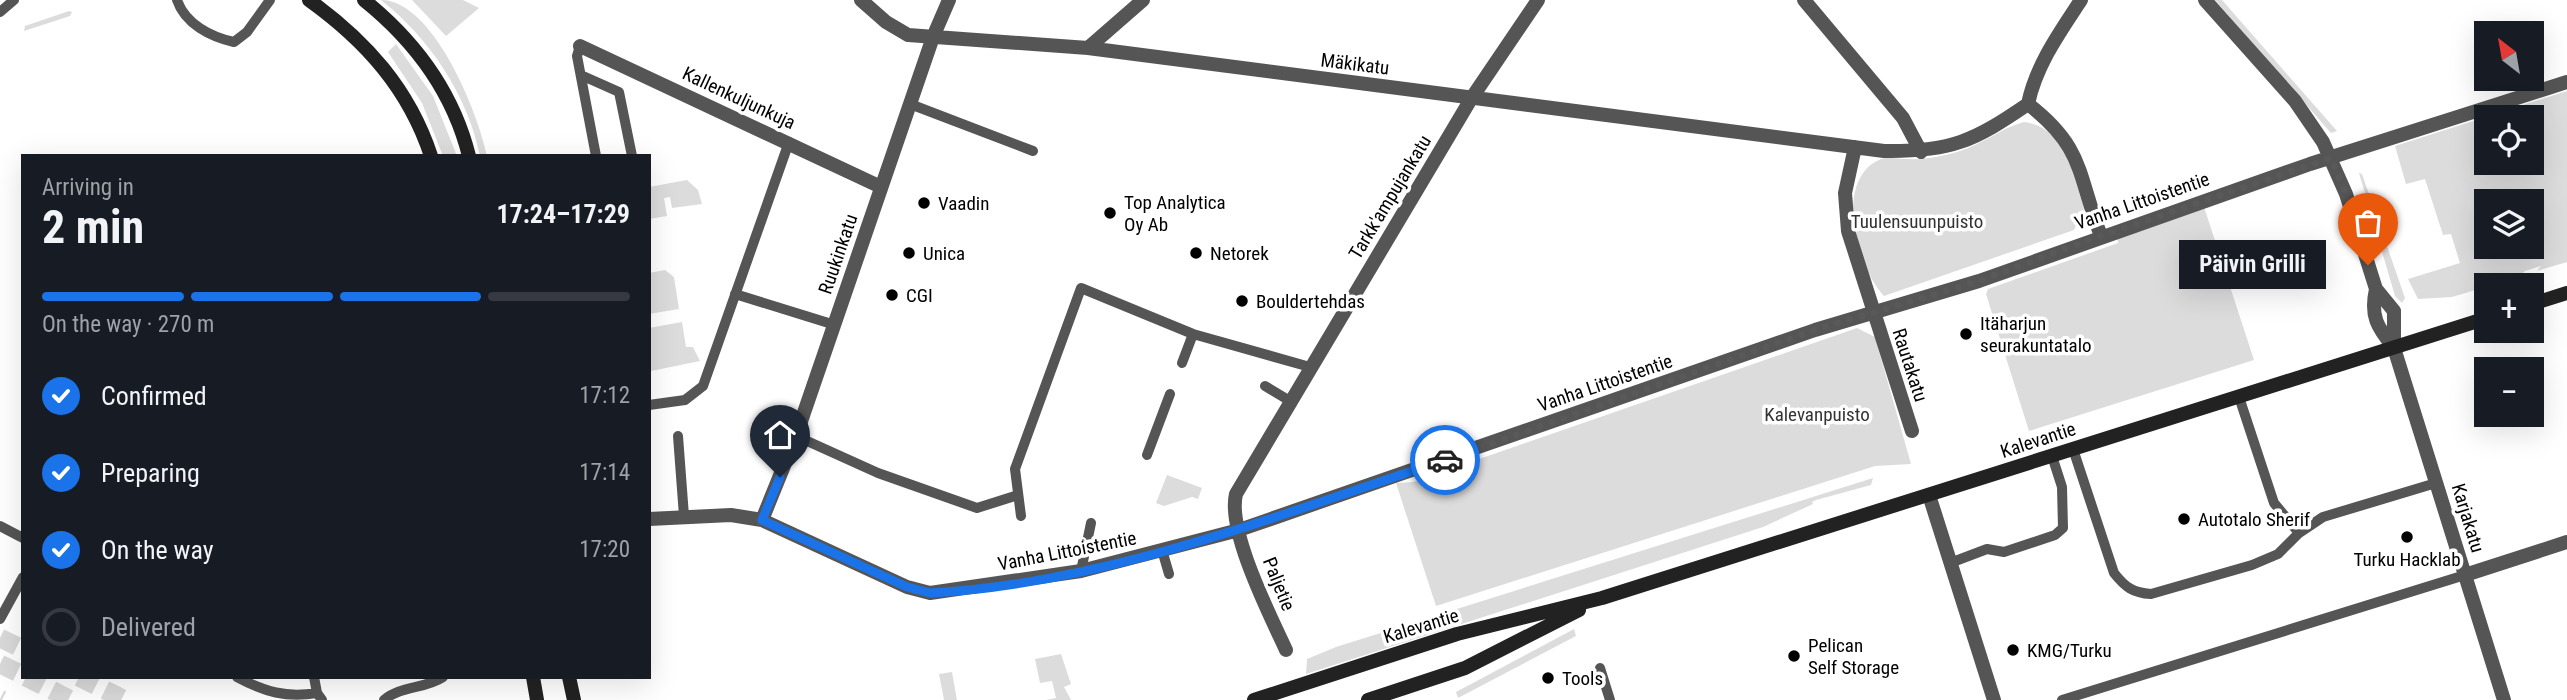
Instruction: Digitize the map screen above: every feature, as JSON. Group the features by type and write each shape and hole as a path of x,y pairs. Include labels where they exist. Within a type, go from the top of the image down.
{"main road":[{"path":"309,0 353,34 387,70 418,122 430,154"},
{"path":"364,0 401,31 424,59 448,100 468,154"},
{"path":"2544,300 2567,293"},
{"name":"Kalevantie","path":"1254,700 1271,697 1457,634 1602,598 2474,322"},
{"name":"Kalevantie","path":"1368,700 1465,668 1602,598"},
{"path":"533,679 537,700"},
{"path":"569,679 574,700"}],"street":[{"name":"Mäkikatu","path":"861,0 908,35 1088,48 1855,148 1921,152 1954,146 1976,137 2028,104"},
{"name":"Ruukinkatu","path":"762,520 796,436 933,37 949,0"},
{"path":"1088,48 1143,0"},
{"name":"Tarkk'ampujankatu","path":"1239,530 1234,504 1236,494 1471,99 1538,0"},
{"path":"1804,0 1903,118 1921,152"},
{"path":"2081,0 2032,83 2028,104 2054,124 2073,151 2101,236"},
{"name":"Karjakatu","path":"2205,0 2295,101 2331,158 2346,194 2376,289 2374,318 2377,327 2394,348"},
{"name":"Kallenkuljunkuja","path":"580,46 881,187"},
{"name":"Vanha Littoistentie","path":"651,519 731,514 762,520 920,592 956,592 1081,571 1239,530 1873,312 1979,281 2101,236 2331,158 2567,82"},
{"name":"Rautakatu","path":"1855,148 1846,185 1848,231 1912,431"},
{"name":"Karjakatu","path":"2376,289 2394,311 2394,348 2504,700"},
{"path":"1929,495 1994,700"},
{"name":"Paljetie","path":"1239,530 1255,582 1286,650"},
{"path":"2465,575 2567,542"}],"lane":[{"path":"0,12 14,0"},
{"path":"177,0 186,17 197,26 234,42 247,32 270,0"},
{"path":"580,46 577,56 583,76 596,154"},
{"path":"583,76 619,92 632,154"},
{"path":"910,104 1032,151"},
{"path":"651,405 685,400 703,386 789,142"},
{"path":"1021,516 1015,470 1081,288 1194,334 1310,367"},
{"path":"735,294 835,325"},
{"path":"1182,363 1194,334"},
{"path":"1265,386 1290,401"},
{"path":"1147,455 1170,394"},
{"path":"2239,397 2274,503 2299,533"},
{"path":"678,436 684,516"},
{"path":"796,436 878,473 977,508 1018,495"},
{"path":"2073,449 2114,573 2125,587 2138,593 2151,594 2252,565 2278,554 2299,533 2323,517 2436,483"},
{"path":"1951,563 1987,549 2004,552 2055,535 2063,528 2062,487 2052,456"},
{"path":"1081,571 1091,523"},
{"path":"0,526 21,537"},
{"path":"1162,550 1169,574"},
{"path":"2062,700 2465,575"},
{"path":"0,619 21,580"},
{"path":"1600,668 1610,700"},
{"path":"241,679 265,692 293,697 320,697 315,679"},
{"path":"384,700 391,694 425,687 439,679"}],"green space":[{"path":"381,0 400,5 418,18 435,38 463,87 486,154 479,154 466,111 444,69 399,15"},
{"path":"412,0 463,0 479,8 446,36"},
{"path":"2215,0 2222,0 2337,131 2331,133"},
{"path":"72,12 70,16 24,31 25,26"},
{"path":"396,44 433,96 456,154 442,154 422,103 388,52"},
{"path":"2567,91 2567,262 2537,271 2541,266 2523,273 2474,273 2474,290 2452,297 2418,299 2408,279 2460,263 2451,234 2443,235 2425,179 2406,184 2395,146 2474,121 2474,175 2544,175 2544,105 2523,105"},
{"name":"Tuulensuunpuisto","path":"2024,122 2037,125 2049,133 2058,142 2073,168 2084,210 2074,230 1884,296 1865,266 1854,224 1853,204 1857,185 1866,169 1884,158 1921,159 1960,151"},
{"path":"2359,173 2362,174 2405,298 2402,303 2395,296"},
{"path":"687,180 698,190 702,204 672,208 670,197 664,198 667,216 651,219 651,187"},
{"path":"2204,207 2254,360 2029,431 1986,294 1988,289 2118,243 2117,237"},
{"path":"665,270 674,277 679,309 651,314 651,273"},
{"path":"682,322 686,347 693,347 700,361 651,371 651,328"},
{"name":"Kalevanpuisto","path":"1857,328 1875,337 1911,464 1875,466 1436,606 1396,483 1413,482"},
{"path":"1167,475 1202,488 1198,499 1192,497 1164,506 1156,503"},
{"path":"1873,478 1871,485 1816,500 1813,504 1763,527 1306,674 1307,659 1336,647"},
{"path":"1574,629 1576,636 1458,698 1456,692"},
{"path":"1061,654 1071,684 1064,687 1071,700 1046,700 1056,698 1052,681 1040,683 1035,659"},
{"path":"952,672 957,700 944,700 939,674"}],"tunnel":[{"path":"0,638 21,648"},
{"path":"0,664 21,674"},
{"path":"30,679 71,700"},
{"path":"83,679 125,700"}],"way so far":[{"path":"1445,460 1815,330 1979,281 2086,241 2331,158 2346,194 2368,265"}],"place":[{"name":"Vaadin","path":"924,203"},
{"name":"Top Analytica Oy Ab","path":"1110,213"},
{"name":"Unica","path":"909,253"},
{"name":"Netorek","path":"1196,253"},
{"name":"Päivin Grilli","path":"2368,265"},
{"name":"CGI","path":"892,295"},
{"name":"Bouldertehdas","path":"1242,301"},
{"name":"Itäharjun seurakuntatalo","path":"1966,334"},
{"name":"Autotalo Sherif","path":"2184,519"},
{"name":"Turku Hacklab","path":"2407,537"},
{"name":"KMG/Turku","path":"2013,650"},
{"name":"Pelican Self Storage","path":"1794,656"},
{"name":"Tools","path":"1548,678"}],"route":[{"path":"780,477 762,520 907,587 930,593 956,592 1081,571 1208,539 1445,460"}]}
